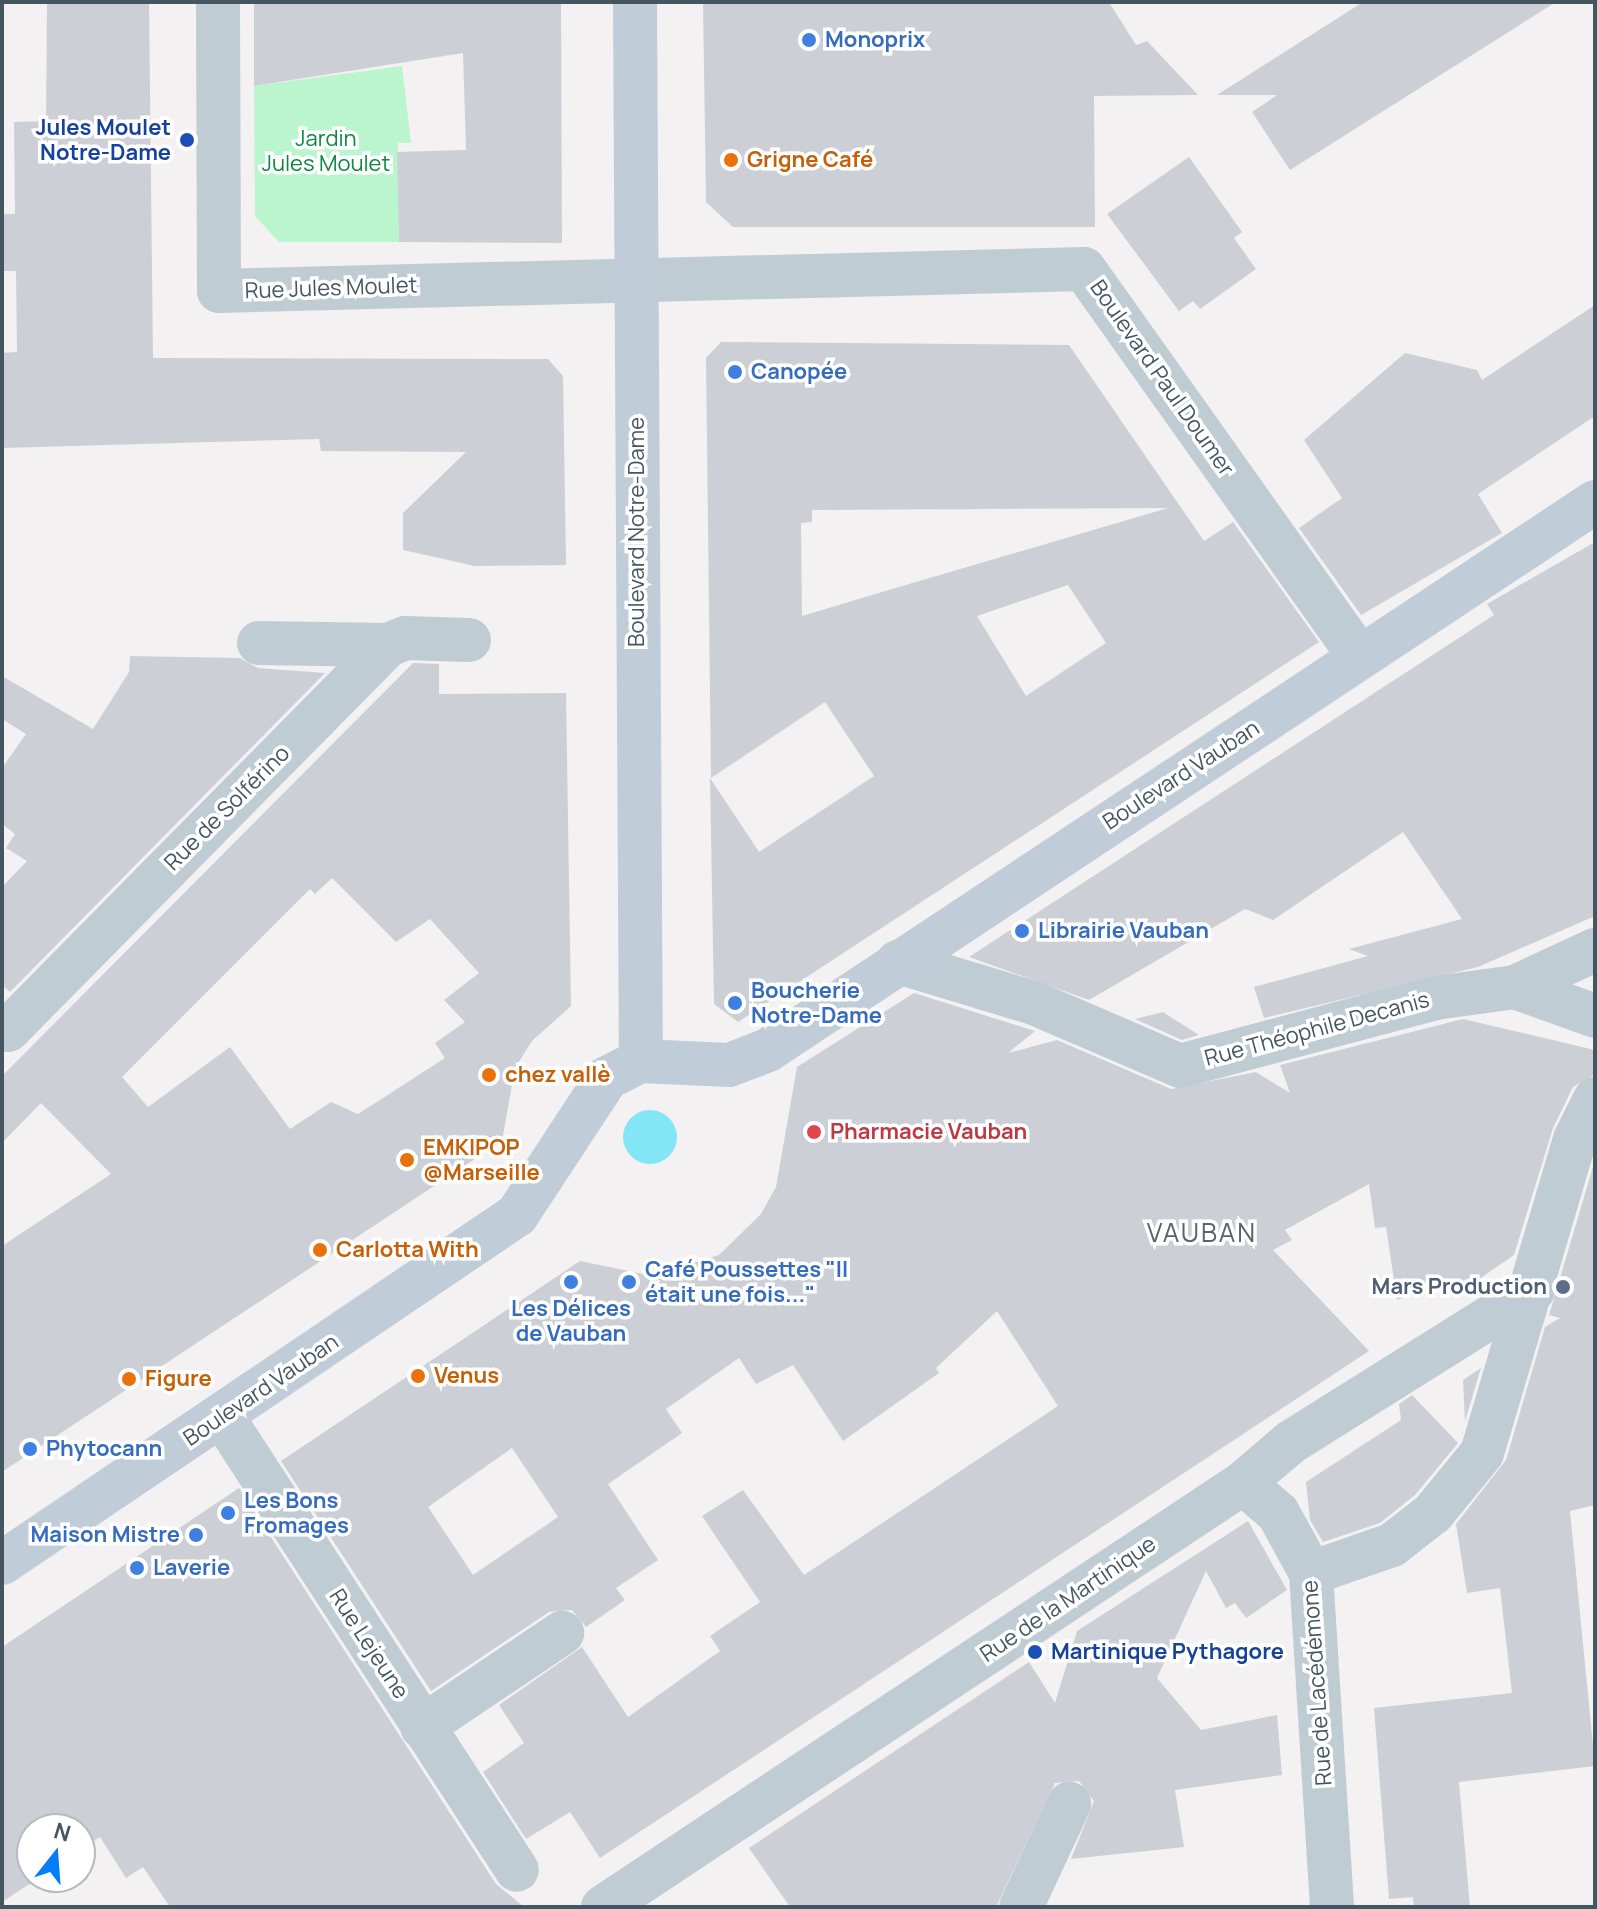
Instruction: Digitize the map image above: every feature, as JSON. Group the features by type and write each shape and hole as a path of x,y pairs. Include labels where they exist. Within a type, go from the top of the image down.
{"street":[{"name":"Rue Jules Moulet","path":"218,2 219,291 637,279"},
{"name":"Boulevard Notre-Dame","path":"635,2 641,1061"},
{"name":"Boulevard Paul Doumer","path":"637,279 1084,269 1360,657"},
{"name":"Boulevard Vauban","path":"2,1563 517,1215 541,1189 581,1107 607,1078 641,1061 729,1065 768,1050 1595,502"},
{"path":"259,643 388,645 405,638 469,640"},
{"name":"Rue de Solférino","path":"5,1027 388,645"},
{"name":"Rue Théophile Decanis","path":"898,962 1034,1003 1180,1066 1435,998 1515,987 1595,950"},
{"name":"Rue Théophile Decanis","path":"1515,987 1595,1016"},
{"path":"1311,1573 1392,1545 1433,1513 1482,1453 1533,1290 1575,1139 1595,1099"},
{"name":"Rue de la Martinique","path":"603,1907 1243,1483 1291,1442 1533,1290"},
{"name":"Rue Lejeune","path":"222,1416 517,1870"},
{"name":"Rue de Lacédémone","path":"1243,1483 1278,1513 1311,1573 1332,1907"},
{"path":"422,1727 562,1633"},
{"path":"1021,1907 1069,1804"}],"green space":[{"name":"Jardin Jules Moulet","path":"402,66 411,143 398,143 399,242 279,242 255,216 254,86"}],"water":[{"path":"650,1110 669,1118 677,1137 669,1156 650,1164 631,1156 623,1137 631,1118"}],"building":[{"path":"47,2 149,2 153,358 548,359 563,376 566,565 475,566 403,550 403,513 466,452 321,451 319,439 2,448 2,353 17,352 16,271 2,271 2,214 15,214 14,122 46,121"},
{"path":"254,2 561,2 562,243 399,242 397,152 466,150 463,53 254,86"},
{"path":"703,2 1109,2 1136,45 1147,41 1198,95 1094,96 1095,227 733,227 706,202"},
{"path":"1363,2 1556,2 1290,170 1252,112 1277,95 1217,95"},
{"path":"1189,157 1242,232 1234,238 1256,269 1200,309 1193,301 1179,311 1107,214"},
{"path":"1595,305 1595,416 1478,494 1502,533 1361,615 1299,528 1342,498 1304,440 1405,353 1477,370 1482,380"},
{"path":"721,342 1069,345 1204,541 1233,522 1319,642 738,1022 714,1004 710,778 759,852 874,776 825,702 711,778 706,358","holes":["1168,508 882,592 802,616 801,523 812,522 812,510","1068,585 1106,643 1026,696 977,616"]},
{"path":"1595,542 1595,916 1478,967 1264,1018 1254,987 1368,956 1349,949 1462,919 1403,832 1273,920 1245,909 1089,1000 969,957 1494,615 1487,604"},
{"path":"130,656 240,658 258,668 325,673 10,992 2,985 2,887 27,861 6,848 15,834 2,824 2,768 26,734 2,719 2,676 93,729 129,672"},
{"path":"413,663 439,664 439,694 566,693 571,1006 532,1041 515,1068 502,1141 2,1472 2,1246 111,1174 41,1103 2,1143 2,1076","holes":["332,878 396,942 430,919 479,973 444,1000 465,1022 435,1043 445,1058 358,1114 331,1102 290,1129 230,1047 148,1107 122,1077 310,889 315,894"]},
{"path":"914,993 1035,1031 1008,1053 1057,1040 1171,1089 1256,1072 1290,1093 1280,1065 1463,1019 1595,1050 1595,1074 1573,1087 1553,1128 1514,1255 1459,1293 1458,1279 1397,1300 1386,1227 1375,1228 1369,1184 1285,1230 1292,1240 1273,1250 1369,1351 600,1858 570,1812 526,1839 483,1772 524,1743 499,1705 582,1647 628,1717 720,1651 710,1636 760,1602 702,1516 743,1490 804,1575 1058,1406 997,1311 936,1368 939,1373 843,1441 793,1365 756,1384 739,1358 666,1409 682,1433 608,1484 658,1560 616,1588 625,1600 586,1627 572,1610 549,1612 431,1691 281,1461 580,1261 653,1276 719,1255 761,1214 776,1187 797,1067","holes":["512,1448 558,1517 473,1575 428,1507"]},
{"path":"1163,1012 1199,1035 1182,1040 1135,1019"},
{"path":"1595,1160 1595,1505 1570,1511 1595,1766 1459,1782 1470,1907 1414,1907 1413,1897 1389,1899 1374,1708 1512,1693 1500,1588 1467,1593 1456,1524 1506,1460 1545,1327 1560,1318 1549,1315"},
{"path":"1481,1368 1465,1421 1463,1380"},
{"path":"1412,1395 1458,1443 1415,1495 1380,1523 1323,1542 1310,1520 1306,1482 1401,1420 1399,1404"},
{"path":"239,1488 496,1884 524,1907 170,1907 143,1867 126,1878 100,1837 96,1840 96,1813 16,1813 16,1893 2,1902 2,1647"},
{"path":"1248,1521 1287,1590 1246,1618 1235,1603 1226,1608 1206,1571 1157,1678 1201,1730 1277,1715 1282,1775 1175,1790 1184,1847 1071,1859 1094,1801 1079,1781 1055,1783 996,1907 790,1907 749,1848 1029,1662 1055,1703 1077,1631"}],"place":[{"name":"Monoprix","path":"809,40"},
{"name":"Jules Moulet Notre-Dame","path":"187,140"},
{"name":"Grigne Café","path":"731,160"},
{"name":"Canopée","path":"735,372"},
{"name":"Librairie Vauban","path":"1022,931"},
{"name":"Boucherie Notre-Dame","path":"735,1003"},
{"name":"chez vallè","path":"489,1075"},
{"name":"Pharmacie Vauban","path":"814,1132"},
{"name":"EMKIPOP @Marseille","path":"407,1160"},
{"name":"Carlotta With","path":"320,1250"},
{"name":"Les Délices de Vauban","path":"571,1282"},
{"name":"Café Poussettes \"Il était une fois...\"","path":"629,1282"},
{"name":"Mars Production","path":"1563,1287"},
{"name":"Venus","path":"418,1376"},
{"name":"Figure","path":"129,1379"},
{"name":"Phytocann","path":"30,1449"},
{"name":"Les Bons Fromages","path":"228,1513"},
{"name":"Maison Mistre","path":"196,1535"},
{"name":"Laverie","path":"137,1568"},
{"name":"Martinique Pythagore","path":"1035,1652"}],"district":[{"name":"VAUBAN","path":"1202,1233"}]}
